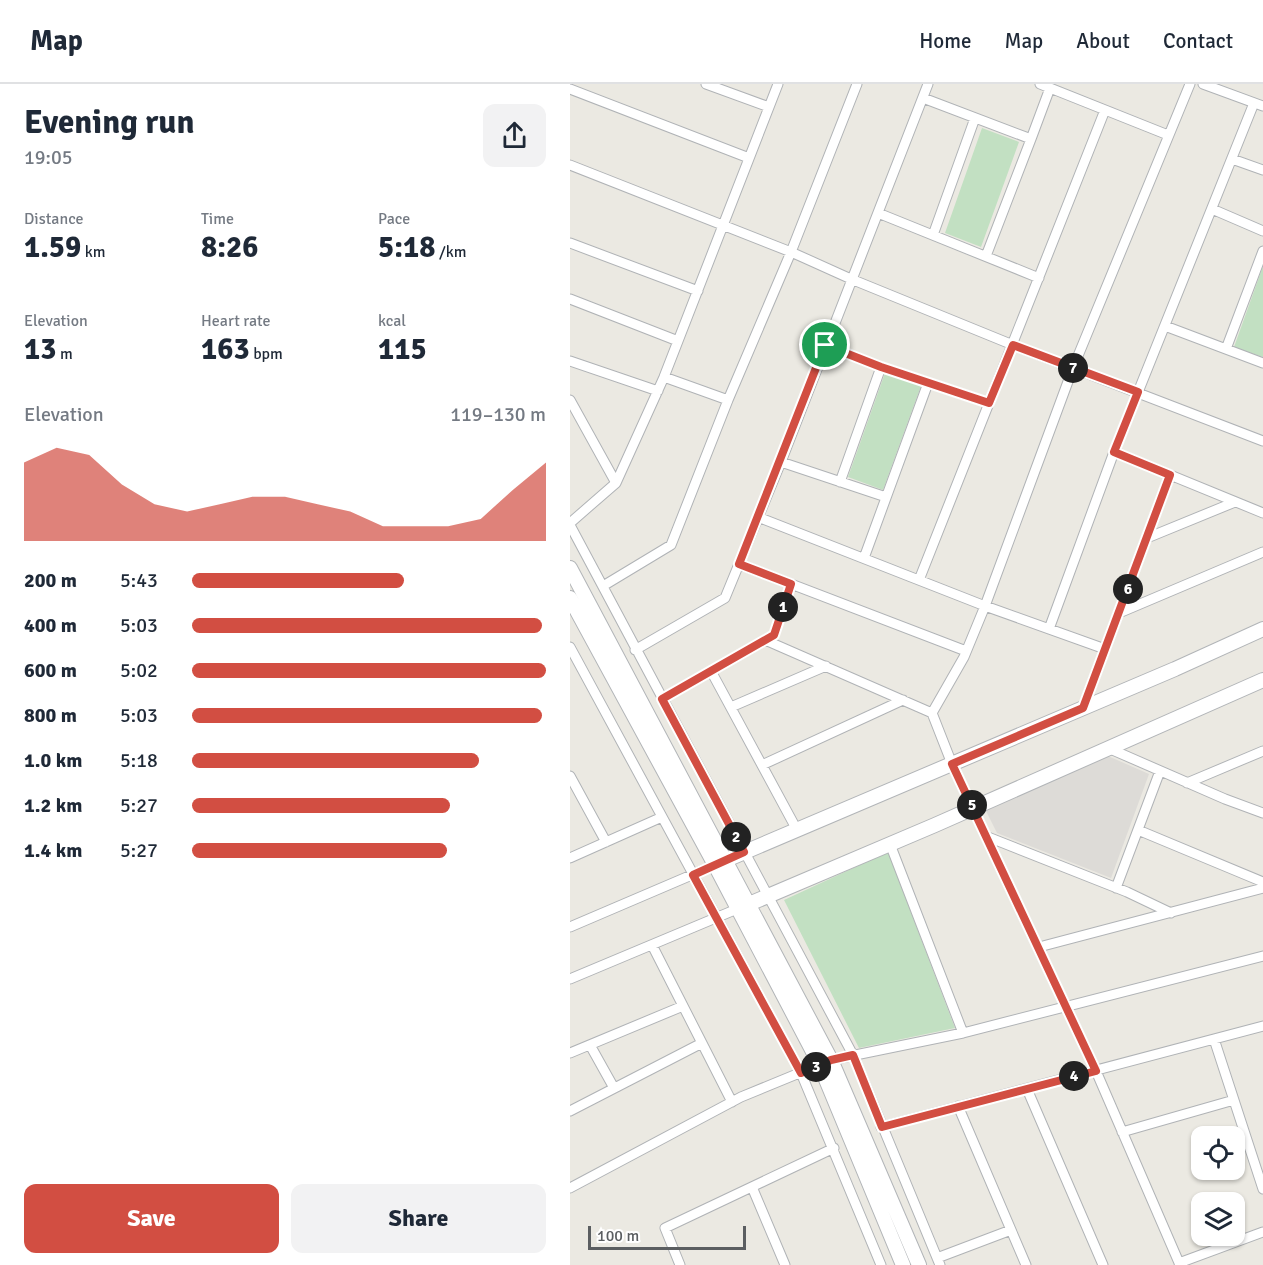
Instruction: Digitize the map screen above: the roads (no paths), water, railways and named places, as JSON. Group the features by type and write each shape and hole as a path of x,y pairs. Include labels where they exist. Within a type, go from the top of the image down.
{"street":[{"path":"706,84 769,107"},
{"path":"778,84 664,377 616,483 570,524 635,650 853,1055 939,1262 1011,1230"},
{"path":"603,586 671,545 857,84"},
{"path":"635,650 725,598 781,462 928,84"},
{"path":"1040,84 1168,135"},
{"path":"932,713 966,651 985,606 1073,368 1190,84"},
{"path":"1049,628 1138,392 1232,159 1259,105 1203,84"},
{"path":"574,88 749,158"},
{"path":"986,256 1050,88"},
{"path":"923,98 1031,139"},
{"path":"919,580 1105,110"},
{"path":"933,235 975,118"},
{"path":"1232,159 1263,170"},
{"path":"570,165 791,252 1013,345 1263,441"},
{"path":"1212,209 1263,231"},
{"path":"878,213 1039,278"},
{"path":"570,243 698,291"},
{"path":"1226,349 1263,251"},
{"path":"570,299 678,341"},
{"path":"1165,326 1263,363"},
{"path":"825,345 881,367 989,403"},
{"path":"570,361 658,391"},
{"path":"840,482 881,367"},
{"path":"664,377 728,400"},
{"path":"864,558 928,383"},
{"path":"570,400 616,483"},
{"path":"1114,452 1263,513"},
{"path":"781,462 886,497"},
{"path":"1083,708 1170,475"},
{"path":"1147,538 1235,501"},
{"path":"758,517 985,606 1105,649"},
{"path":"1119,613 1263,552"},
{"path":"739,564 966,651"},
{"path":"570,568 742,906 826,1062 919,1265"},
{"path":"662,699 774,635 791,584"},
{"path":"570,598 720,862"},
{"path":"570,927 1263,629"},
{"path":"765,640 932,713 952,764 1096,1071 1179,1264 1263,1232"},
{"path":"570,647 801,1073 881,1265"},
{"path":"731,707 826,666"},
{"path":"711,671 797,830"},
{"path":"570,979 974,808 1263,680"},
{"path":"762,765 903,700"},
{"path":"1108,748 1263,813"},
{"path":"1187,783 1263,751"},
{"path":"1116,888 1160,771"},
{"path":"570,776 606,842"},
{"path":"570,858 662,817"},
{"path":"1138,830 1263,882"},
{"path":"988,837 1116,888 1171,913"},
{"path":"890,844 963,1033"},
{"path":"1039,946 1263,888"},
{"path":"652,945 732,1102"},
{"path":"570,1188 732,1102 826,1062 963,1033 1263,956"},
{"path":"570,1053 683,1006"},
{"path":"882,1127 1263,1026"},
{"path":"1214,1039 1263,1189"},
{"path":"570,1111 702,1043"},
{"path":"590,1045 614,1088"},
{"path":"826,1062 903,1265"},
{"path":"1027,1089 1103,1265"},
{"path":"1122,1132 1234,1100"},
{"path":"958,1106 1026,1265"},
{"path":"680,1265 665,1228 834,1148"},
{"path":"752,1187 785,1265"}]}
